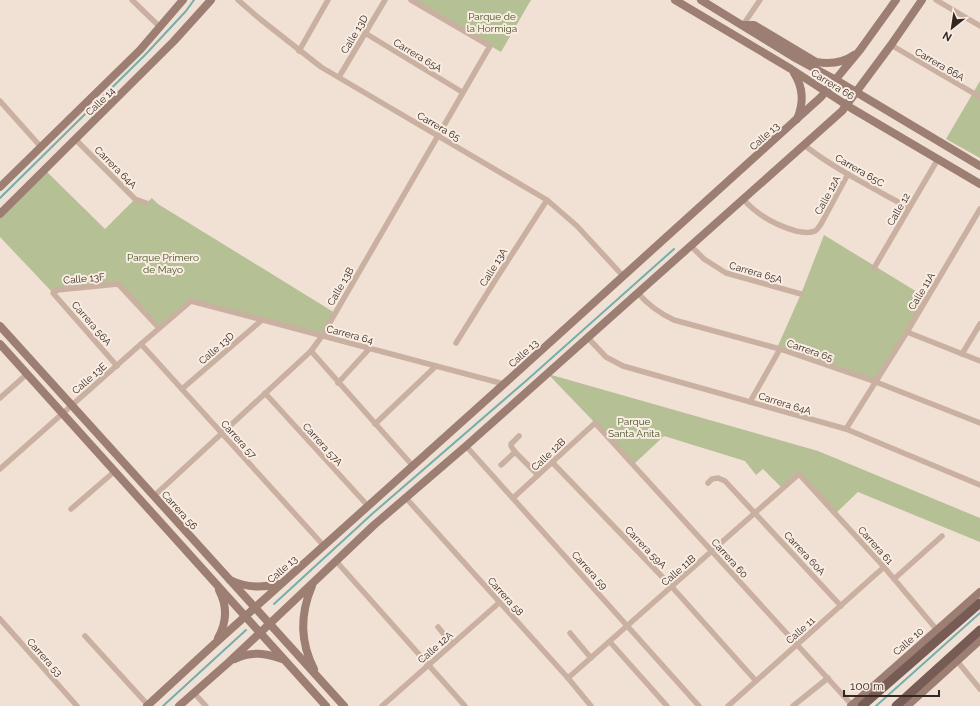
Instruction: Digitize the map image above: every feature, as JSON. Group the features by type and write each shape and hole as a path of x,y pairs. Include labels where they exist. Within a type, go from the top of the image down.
{"main road":[{"name":"Calle 14","path":"0,186 140,50 183,0"},
{"name":"Calle 14","path":"0,214 174,41 211,0"},
{"name":"Carrera 66","path":"675,0 791,69 846,105 980,184"},
{"name":"Carrera 66","path":"700,0 796,59 836,80 980,166"},
{"name":"Calle 13","path":"148,706 211,646 796,120 836,80 896,0"},
{"path":"179,706 229,662 374,525 466,446 842,111 922,0"},
{"path":"743,26 754,25 816,62 826,63 840,61 852,56 860,50"},
{"path":"791,69 799,82 802,94 800,110 796,120"},
{"name":"Carrera 56","path":"0,326 344,706"},
{"path":"0,344 326,706"},
{"path":"228,579 237,583 251,586 265,587 280,584"},
{"path":"211,646 221,633 225,614 224,600 215,582"},
{"path":"313,584 304,607 303,631 307,654 321,680"},
{"name":"Calle 10","path":"851,706 980,592"},
{"name":"Calle 10","path":"862,706 980,603"},
{"path":"912,705 957,661 979,634"},
{"path":"896,706 979,634"},
{"path":"229,662 238,657 253,654 268,654 283,659"}],"street":[{"path":"132,0 160,27"},
{"name":"Carrera 65","path":"238,0 321,67 547,200 577,226 623,276"},
{"path":"299,50 328,0"},
{"name":"Calle 13D","path":"339,78 385,0"},
{"name":"Calle 13B","path":"154,496 311,351 322,336 437,135 490,46 411,0"},
{"path":"743,26 760,0"},
{"path":"936,0 980,26"},
{"name":"Carrera 65A","path":"365,34 462,92"},
{"name":"Carrera 66A","path":"891,45 980,97"},
{"path":"0,101 41,147"},
{"name":"Carrera 64A","path":"75,139 135,199 146,204"},
{"name":"Carrera 65C","path":"804,145 848,174 909,208"},
{"name":"Calle 12","path":"874,268 938,159"},
{"name":"Calle 12A","path":"743,199 766,219 787,228 809,233 816,230 821,224 848,174"},
{"name":"Calle 13A","path":"456,343 547,200"},
{"name":"Calle 11A","path":"846,429 907,332 980,209"},
{"name":"Carrera 65A","path":"691,246 704,259 726,273 801,294"},
{"name":"Calle 13F","path":"53,293 57,290 118,284 159,328"},
{"name":"Carrera 56A","path":"53,293 117,366"},
{"name":"Carrera 65","path":"638,293 651,307 674,320 780,349 876,382 980,423"},
{"name":"Carrera 64","path":"191,301 504,384"},
{"name":"Calle 13E","path":"0,469 191,301"},
{"name":"Calle 13D","path":"182,389 262,320"},
{"path":"962,354 980,324"},
{"path":"907,332 980,361"},
{"name":"Carrera 64A","path":"588,338 606,357 624,366 846,429 980,485"},
{"name":"Carrera 57","path":"141,344 324,546"},
{"path":"338,383 370,348"},
{"path":"750,402 780,349"},
{"path":"311,351 412,466"},
{"path":"375,424 436,366"},
{"path":"0,398 28,374"},
{"name":"Carrera 57A","path":"265,393 368,506"},
{"name":"Calle 12B","path":"513,498 595,422"},
{"name":"Carrera 60","path":"595,422 828,678 851,706"},
{"path":"519,436 510,446 538,475"},
{"name":"Carrera 59","path":"466,446 700,706"},
{"path":"501,465 515,452"},
{"name":"Carrera 59A","path":"552,462 672,587 756,681"},
{"path":"71,509 115,471"},
{"name":"Calle 11B","path":"568,678 799,474"},
{"name":"Carrera 61","path":"799,474 884,567 937,630"},
{"name":"Carrera 60A","path":"708,483 712,479 718,478 725,481 841,606"},
{"name":"Carrera 58","path":"406,498 568,678 591,706"},
{"path":"894,579 942,536"},
{"path":"336,561 465,706"},
{"name":"Calle 11","path":"728,706 884,567"},
{"name":"Calle 12A","path":"382,706 500,602"},
{"name":"Carrera 53","path":"0,619 77,706"},
{"path":"438,627 452,644"},
{"path":"570,633 591,658"},
{"path":"85,636 148,706"},
{"path":"610,642 667,706"},
{"path":"957,661 980,689"},
{"path":"793,706 828,678"},
{"path":"194,693 206,706"}],"green space":[{"name":"Parque de la Hormiga","path":"411,0 531,0 501,52"},
{"path":"980,81 980,158 946,139"},
{"name":"Parque Primero de Mayo","path":"45,170 105,229 135,199 146,203 152,198 158,204 335,313 322,336 191,301 159,328 118,284 53,293 0,237 0,214"},
{"path":"824,235 927,298 876,382 777,348 801,294"},
{"name":"Parque Santa Anita","path":"548,374 818,451 980,518 980,542 858,492 835,514 799,474 783,489 763,469 756,475 745,461 664,436 633,465"}],"waterway":[{"path":"0,198 145,55 186,11 194,0"},
{"path":"274,604 372,514 527,380 674,249"},
{"path":"876,706 980,613"},
{"path":"163,706 246,630"}]}
